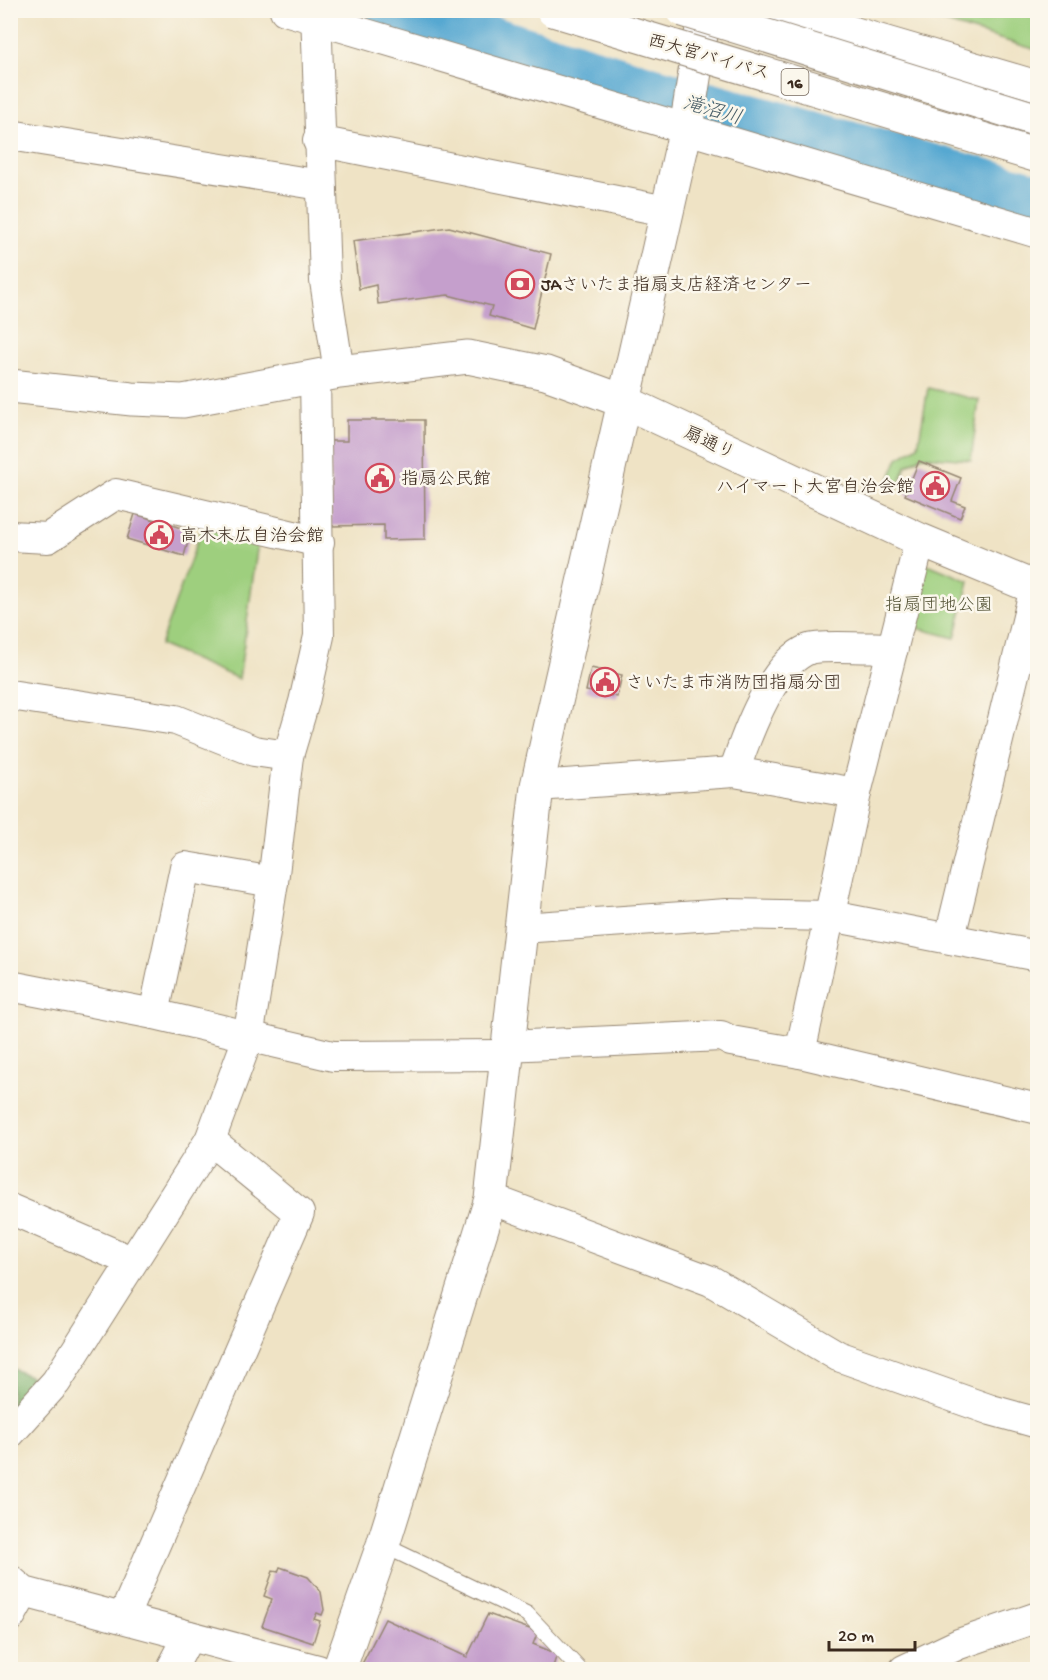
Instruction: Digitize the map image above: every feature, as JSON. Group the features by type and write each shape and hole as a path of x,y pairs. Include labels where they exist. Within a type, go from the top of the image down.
{"main road":[{"name":"西大宮バイパス","path":"552,10 1038,156"},
{"name":"西大宮バイパス","path":"683,10 1038,120"},
{"path":"339,1670 383,1545 490,1199 537,786 687,123 705,10"},
{"name":"扇通り","path":"10,386 132,399 183,401 327,374 468,357 546,373 623,401 920,540 1036,589"}],"street":[{"path":"285,10 317,16 687,123 1038,233"},
{"path":"779,10 1038,86"},
{"path":"10,1433 56,1382 210,1140 248,1038 273,882 288,756 304,702 319,636 319,542 327,374 318,141 317,16"},
{"path":"10,135 321,185"},
{"path":"318,141 666,211"},
{"path":"10,536 48,538 116,494 319,542"},
{"path":"800,1053 856,794 920,540"},
{"path":"950,937 1036,589"},
{"path":"734,772 749,728 786,665 810,649 892,648"},
{"path":"10,695 176,720 254,751 288,756"},
{"path":"537,786 734,772 856,794"},
{"path":"154,1014 185,867 273,882"},
{"path":"520,928 727,914 831,916 950,937 1038,956"},
{"path":"10,986 154,1014 248,1038 333,1056 506,1051 721,1035 731,1041 800,1053 1038,1109"},
{"path":"123,1618 299,1213 210,1140"},
{"path":"490,1199 711,1281 838,1356 991,1410 1038,1423"},
{"path":"10,1209 131,1261"},
{"path":"15,1596 123,1618 318,1670"},
{"path":"904,1670 959,1644 1038,1617"},
{"path":"171,1670 189,1636"}],"lane":[{"path":"383,1545 527,1614 580,1670"}],"green space":[{"path":"906,11 1037,11 1037,50"},
{"path":"928,388 979,400 971,460 922,456 906,466 897,490 886,488 898,458 918,446"},
{"path":"202,528 258,542 239,679 160,645"},
{"name":"指扇団地公園","path":"930,565 969,581 955,638 909,626 922,567"},
{"path":"11,1368 36,1379 11,1410"}],"building":[{"path":"449,227 551,254 533,329 489,316 492,306 448,295 378,304 376,285 359,289 353,241"},
{"path":"347,420 424,420 425,539 384,540 384,525 331,526 330,441 347,441"},
{"path":"919,461 961,478 952,501 965,506 960,518 905,495"},
{"path":"135,514 191,531 184,556 127,539"},
{"path":"591,668 622,675 617,697 586,691"},
{"path":"280,1567 308,1577 321,1592 324,1610 322,1615 317,1613 314,1619 320,1621 313,1643 262,1626 272,1599 264,1596 273,1571 278,1572"},
{"path":"488,1614 538,1632 533,1644 557,1654 552,1670 369,1670 361,1666 385,1619 467,1657"}],"waterway":[{"name":"滝沼川","path":"391,10 652,92 1038,199"}],"place":[{"name":"JAさいたま指扇支店経済センター","path":"520,284"},
{"name":"指扇公民館","path":"380,478"},
{"name":"ハイマート大宮自治会館","path":"935,486"},
{"name":"高木末広自治会館","path":"159,535"},
{"name":"さいたま市消防団指扇分団","path":"605,682"}]}
